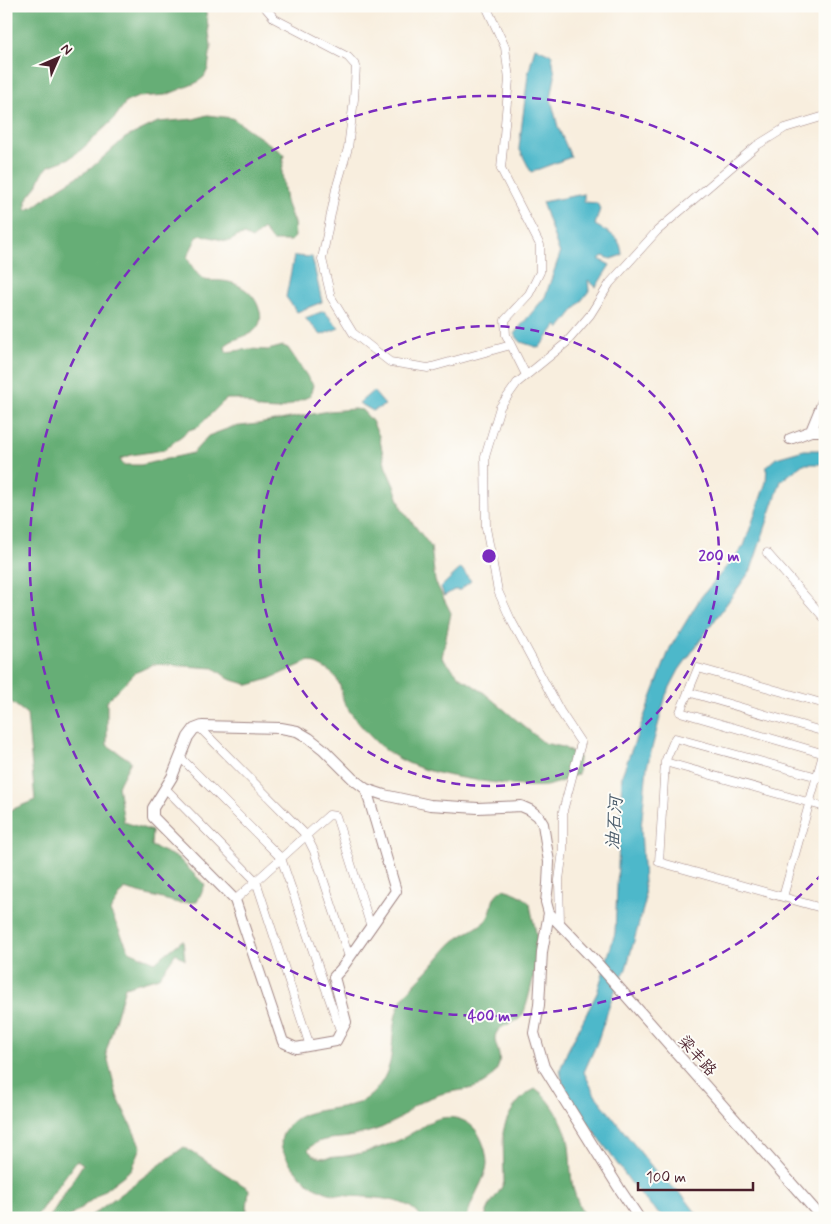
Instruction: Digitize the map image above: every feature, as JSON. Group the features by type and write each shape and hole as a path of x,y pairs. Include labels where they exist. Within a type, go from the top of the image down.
{"street":[{"path":"264,6 275,19 348,56 356,66 348,148 336,189 322,259 331,297 353,333 390,362 428,368 511,345"},
{"path":"486,6 504,47 509,79 501,168 540,245 540,272 529,294 505,320 506,335 526,375"},
{"path":"560,923 559,880 563,851 563,811 581,743 560,711 524,645 498,591 486,528 485,458 500,407 516,382 566,343 590,315 610,283 656,231 756,146 785,128 825,116"},
{"path":"811,431 825,397"},
{"path":"790,439 811,431 825,431"},
{"path":"768,553 825,619"},
{"path":"783,897 810,803 821,778 824,752 680,712 698,668 825,704"},
{"path":"688,692 825,732"},
{"path":"366,789 396,891 334,976 346,1022 336,1041 296,1048 283,1042 235,900 153,817 153,808 165,788 188,736 194,729 202,726 281,728 297,731 323,749 353,780 366,789 430,805 478,808 521,806 538,816 543,824 549,862 546,902 549,914 542,952 539,1005 534,1033 544,1067 639,1218"},
{"path":"199,727 306,835 314,851 349,957"},
{"path":"821,778 675,738 665,762 659,862 825,909"},
{"path":"180,756 281,858 341,1033"},
{"path":"665,762 825,807"},
{"path":"165,788 256,881 310,1046"},
{"path":"235,900 329,815 336,816 370,927"},
{"name":"梁丰路","path":"549,914 560,923 598,964 822,1218"}],"green space":[{"path":"6,6 205,6 211,46 208,69 204,77 196,83 166,95 138,97 126,102 113,120 82,149 70,158 49,166 26,200 26,210 34,207 59,188 90,169 125,138 158,122 194,119 207,115 232,118 284,154 282,173 286,202 294,223 295,237 291,241 272,241 263,229 252,239 244,235 226,241 202,235 197,237 187,257 203,279 228,282 240,286 250,293 257,303 261,317 257,328 248,335 228,343 225,346 226,352 250,349 268,350 283,346 288,348 313,385 310,396 279,410 260,409 238,399 227,399 198,427 189,430 164,450 131,455 120,459 123,465 141,465 193,453 208,436 232,427 329,411 362,410 372,421 379,436 386,468 402,509 431,547 435,581 451,613 442,657 459,676 483,692 544,743 563,747 579,757 578,774 546,786 489,782 426,770 396,757 371,737 345,704 340,686 335,677 328,670 309,661 269,679 249,685 229,679 214,668 154,664 135,673 107,701 107,745 131,761 118,786 124,822 152,831 151,846 178,858 205,885 197,902 178,903 124,889 110,911 129,951 155,962 183,940 185,960 176,953 159,977 125,987 106,1052 117,1096 141,1147 132,1169 68,1218 49,1218 83,1164 77,1160 35,1218 6,1218 6,812 35,800 27,714 6,698"},
{"path":"503,889 518,894 530,904 538,949 532,984 524,1012 519,1019 500,1029 495,1037 499,1062 493,1075 481,1085 438,1095 423,1101 381,1128 353,1136 323,1140 317,1142 308,1150 321,1158 354,1155 395,1142 440,1118 446,1117 464,1121 474,1128 482,1140 487,1159 484,1176 471,1204 467,1218 421,1218 405,1204 381,1198 333,1194 310,1184 297,1173 283,1151 281,1141 284,1131 291,1123 305,1114 358,1103 374,1092 389,1067 395,1018 401,1001 451,943 487,919 495,897"},
{"path":"536,1089 553,1106 565,1130 569,1145 573,1188 585,1218 485,1218 489,1207 504,1182 503,1133 507,1120 519,1101"},
{"path":"184,1147 249,1189 246,1218 88,1218"}],"water":[{"path":"535,47 552,55 555,76 551,99 558,127 571,157 531,172 519,148 528,75"},
{"path":"584,194 584,202 597,203 600,209 595,225 614,236 619,244 622,255 611,259 603,256 599,259 610,265 596,287 588,280 589,291 559,329 557,325 539,348 521,342 514,334 545,297 560,254 542,202"},
{"path":"294,256 312,257 322,302 297,312 286,297"},
{"path":"324,311 339,328 321,335 305,318"},
{"path":"373,391 385,405 373,411 359,403"},
{"path":"804,450 825,450 825,464 803,464 781,481 751,570 679,670 666,695 647,767 641,828 645,902 626,969 613,995 597,1043 584,1072 595,1095 656,1172 684,1197 700,1218 664,1218 643,1198 564,1090 560,1070 597,993 615,933 622,775 670,648 701,597 744,546 766,482 767,466 776,458"},
{"path":"461,568 471,581 460,590 454,590 444,596 441,587"}],"water label":[{"name":"油石河","path":"614,823"}]}
